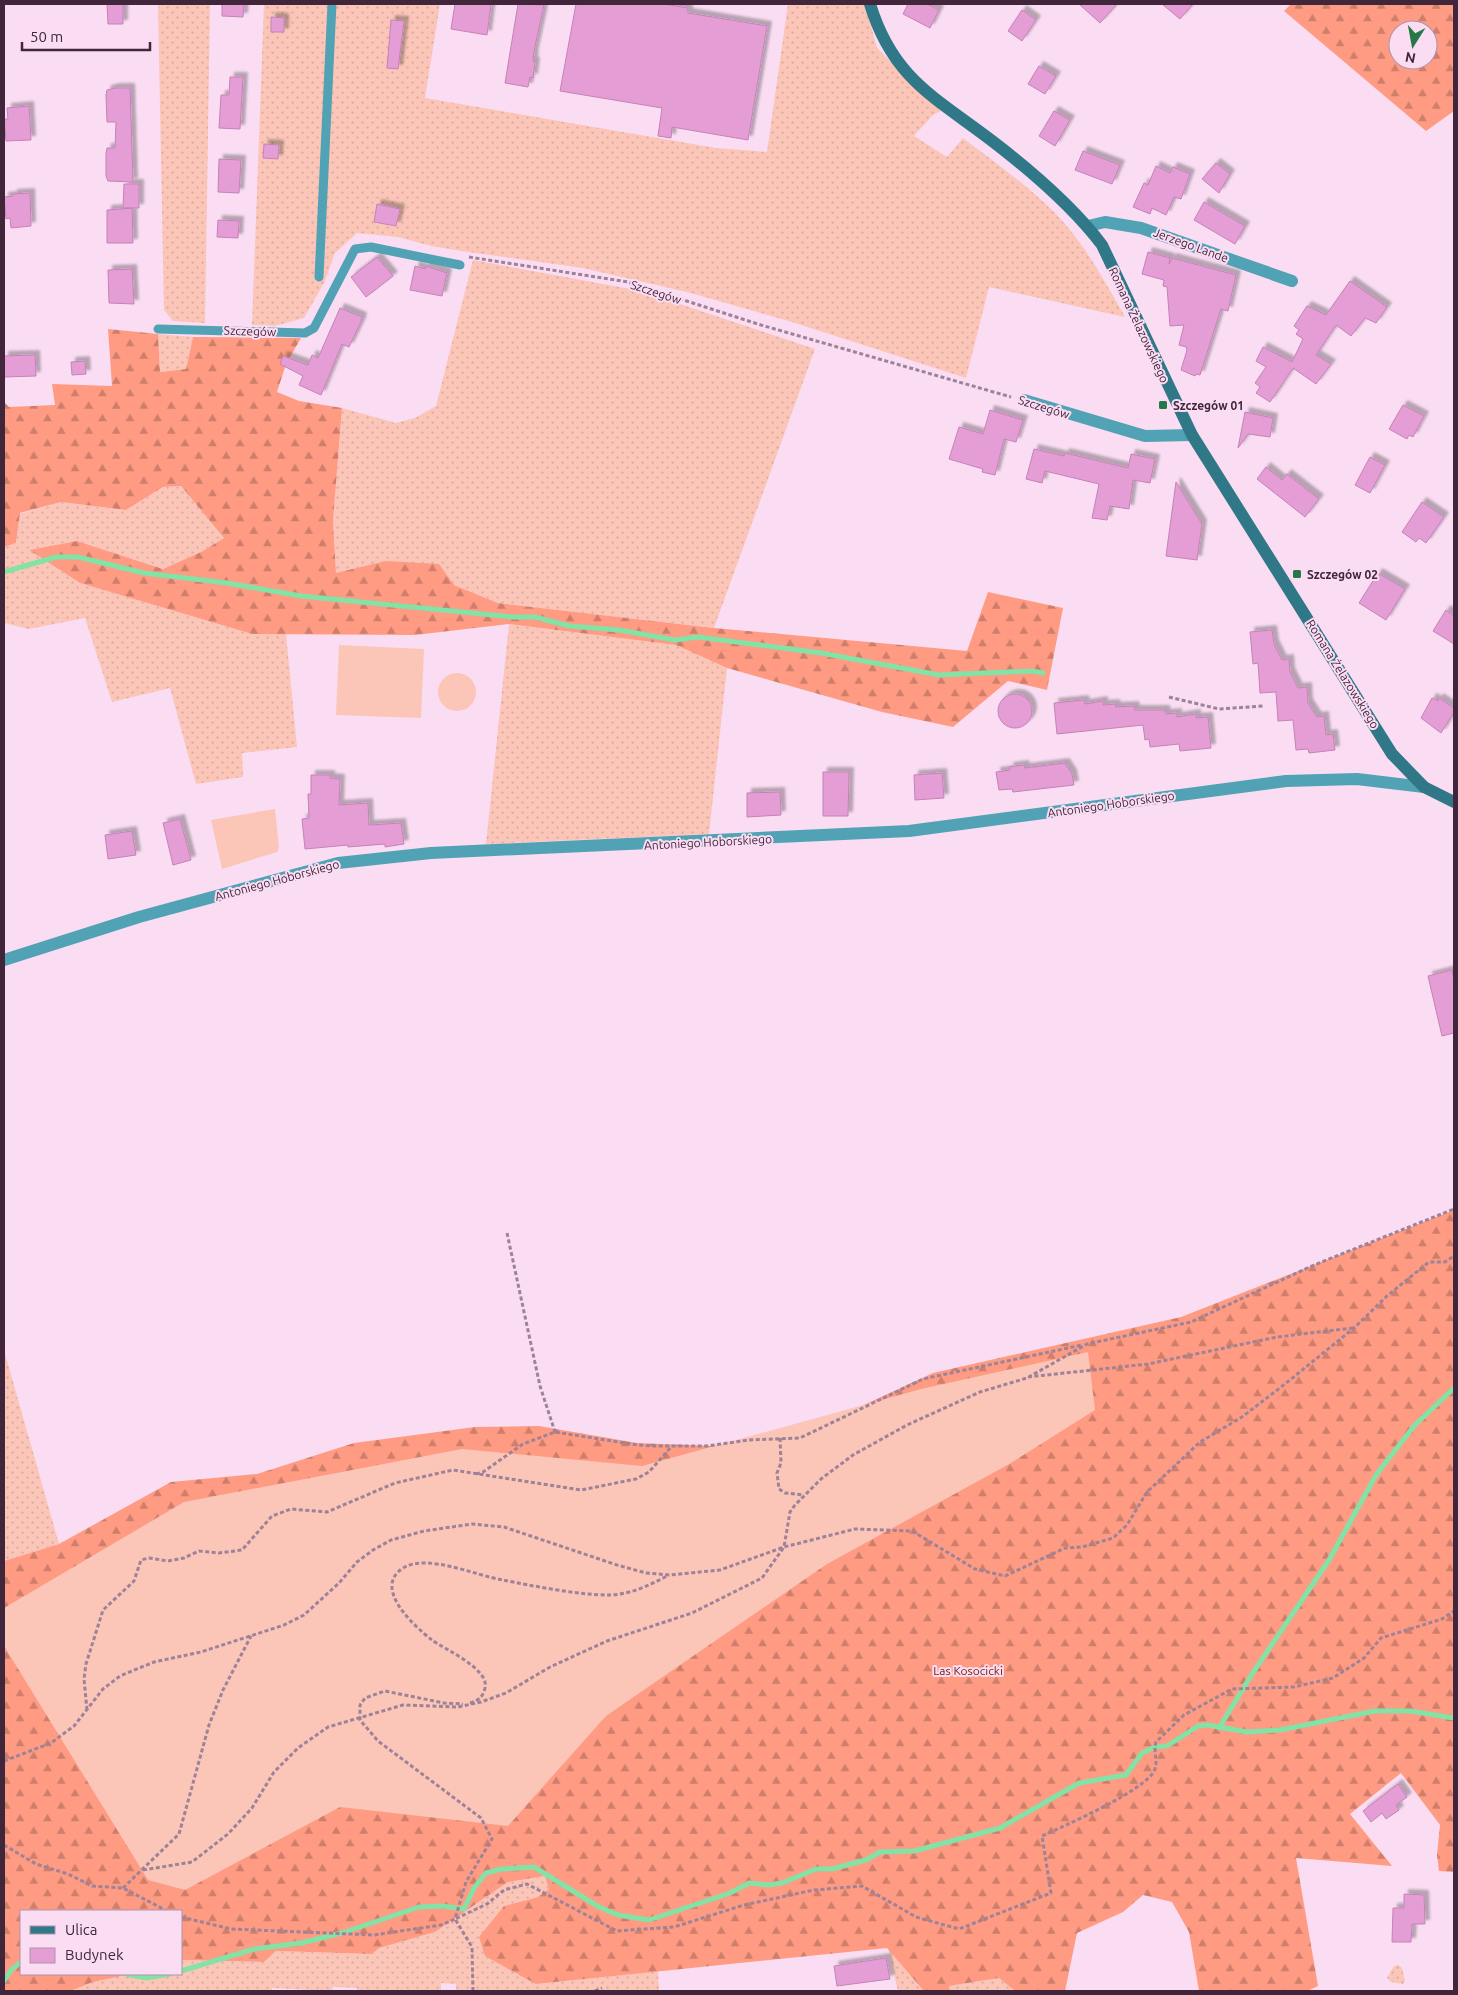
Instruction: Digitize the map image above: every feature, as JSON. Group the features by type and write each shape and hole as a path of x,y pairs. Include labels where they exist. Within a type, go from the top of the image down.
{"street":[{"name":"Romana Żelazowskiego","path":"870,4 889,51 904,71 923,90 1000,146 1088,226 1102,245 1192,435 1392,754 1424,787 1454,802"},
{"name":"Jerzego Lande","path":"1088,226 1105,222 1141,228 1292,281"},
{"name":"Szczegów","path":"1024,400 1145,436 1192,435"},
{"name":"Antoniego Hoborskiego","path":"4,960 139,917 331,864 432,853 909,831 1286,780 1357,780 1424,787"}],"lane":[{"path":"319,277 332,4"},
{"name":"Szczegów","path":"158,328 305,333 314,328 355,249 371,246 460,265"}],"path":[{"name":"Szczegów","path":"460,265 466,257 628,282 762,325 1024,400"},
{"path":"1169,697 1219,709 1263,706"},
{"path":"473,1474 483,1472 523,1444 555,1432 638,1445 672,1446 707,1446 780,1438 800,1438 924,1379 1190,1322 1314,1265 1404,1228 1432,1220 1454,1209"},
{"path":"507,1233 540,1386 555,1432"},
{"path":"4,1761 51,1743 74,1726 103,1689 137,1667 201,1652 251,1636 304,1615 339,1583 357,1562 391,1540 424,1531 472,1524 504,1527 617,1565 646,1572 670,1575 720,1570 784,1547 855,1529 912,1531 975,1569 1005,1576 1065,1548 1082,1548 1113,1538 1127,1524 1147,1492 1200,1442 1242,1417 1354,1328 1387,1296 1429,1262 1445,1262 1454,1256"},
{"path":"143,1870 192,1862 228,1834 252,1808 274,1772 298,1748 328,1727 360,1720 403,1705 458,1707 481,1702 506,1693 550,1667 582,1652 607,1641 692,1614 762,1578 784,1547 792,1509 821,1479 853,1455 907,1425 980,1392 1026,1378 1148,1364 1277,1336 1354,1328"},
{"path":"1026,1378 1087,1344"},
{"path":"780,1438 778,1450 780,1451 781,1463 777,1473 779,1488 785,1493 806,1494"},
{"path":"87,1710 84,1679 86,1664 102,1610 134,1581 141,1560 149,1558 168,1561 184,1558 199,1552 219,1553 242,1550 272,1516 291,1509 327,1512 394,1483 453,1470 581,1490 636,1480 648,1472 672,1446"},
{"path":"473,1991 472,1947 455,1919 466,1882 492,1839 481,1818 378,1741 360,1720 360,1705 365,1698 385,1691 444,1703 462,1704 475,1701 484,1692 486,1684 474,1667 432,1640 412,1623 396,1602 392,1583 396,1575 404,1568 419,1563 447,1566 502,1580 610,1595 648,1586 670,1575"},
{"path":"182,1917 231,1929 374,1935 441,1925 488,1904 504,1890 527,1884 617,1931 674,1927 744,1904 814,1890 862,1886 916,1917 959,1929 1051,1893 1042,1836 1116,1801 1152,1773 1156,1766 1156,1742 1200,1704 1232,1689 1294,1687 1332,1678 1364,1658 1381,1638 1442,1620 1454,1611"},
{"path":"123,1888 179,1834 209,1725 223,1690 251,1636"},
{"path":"4,1845 36,1864 68,1874 92,1886 123,1888 165,1910"},
{"path":"595,1991 602,1988"}],"shaded area":[{"path":"158,4 210,4 205,323 173,321 164,310"},
{"path":"264,4 440,4 425,98 716,148 767,152 788,4 865,4 877,48 941,111 933,115 914,136 947,157 963,138 1029,189 1054,212 1074,235 1098,269 1125,317 989,287 966,378 792,322 691,293 583,268 431,246 398,237 357,233 335,253 324,283 304,318 275,326 252,325"},
{"path":"473,260 641,291 815,349 714,628 498,603 454,585 336,573 333,521 342,408 396,423 415,418 436,406"},
{"path":"158,334 193,337 186,369 160,372"},
{"path":"181,486 224,538 201,552 163,569 77,541 29,550 80,583 252,634 286,634 297,747 242,753 243,777 196,784 170,688 112,702 85,618 29,629 4,623 4,547 16,543 20,514 61,502 126,510 163,487"},
{"path":"509,624 676,645 727,668 709,834 486,844"},
{"path":"339,645 424,649 421,718 336,715"},
{"path":"457,673 470,679 476,692 470,705 457,711 444,705 438,692 444,679"},
{"path":"275,809 279,848 277,852 222,869 211,820"},
{"path":"4,1350 59,1544 4,1561"},
{"path":"1088,1352 1095,1410 1011,1463 827,1564 606,1716 508,1826 340,1807 185,1890 148,1880 4,1646 4,1608 184,1502 462,1449 642,1466 921,1389"},
{"path":"546,1876 550,1889 538,1897 504,1906 537,1984 658,1971 659,1991 456,1991 456,1984 441,1983 441,1991 357,1991 357,1988 333,1987 332,1991 272,1988 272,1991 70,1991 93,1982 126,1975 182,1975 182,1960 264,1962 276,1951 371,1954 379,1948 435,1932 508,1882"},
{"path":"888,1948 923,1988 924,1991 898,1991"},
{"path":"1399,1965 1402,1968 1405,1981 1403,1984 1391,1982 1387,1978 1394,1966"},
{"path":"999,1978 1015,1991 950,1991 948,1986"}],"green space":[{"path":"1291,4 1454,4 1454,111 1426,131 1284,11"},
{"path":"108,329 158,334 160,372 186,369 193,337 301,338 286,364 277,392 299,401 342,408 333,521 336,573 386,561 439,564 454,585 498,603 714,628 967,651 988,592 1063,608 1047,690 1008,681 953,727 882,712 727,668 676,645 509,624 415,635 252,634 80,583 29,550 77,541 163,569 201,552 224,538 181,486 163,487 126,510 61,502 20,513 16,543 4,547 4,402 9,407 55,405 52,384 112,386"},
{"name":"Las Kosocicki","path":"1454,1210 1454,1872 1439,1871 1437,1855 1440,1825 1401,1773 1350,1814 1392,1866 1296,1858 1318,1986 1307,1991 1199,1991 1189,1932 1172,1902 1143,1895 1123,1912 1077,1933 1065,1991 1015,1991 999,1978 949,1986 950,1991 924,1991 887,1948 536,1984 485,1956 479,1937 504,1906 538,1897 549,1889 545,1876 508,1882 435,1932 379,1948 372,1954 276,1951 264,1962 182,1960 182,1910 20,1910 20,1975 126,1975 93,1982 70,1991 4,1991 4,1561 59,1544 171,1482 257,1474 354,1443 475,1427 539,1426 637,1443 711,1446 803,1433 933,1373 1181,1317"}],"building":[{"path":"107,4 123,4 123,24 108,24"},
{"path":"222,4 244,4 243,17 222,16"},
{"path":"455,4 491,4 487,35 451,29"},
{"path":"518,4 544,5 534,51 533,78 530,77 528,87 505,83"},
{"path":"576,4 664,4 688,8 688,13 767,26 748,140 672,127 671,138 658,136 662,108 560,91"},
{"path":"908,4 927,4 939,10 930,28 903,14"},
{"path":"1079,4 1117,4 1100,23"},
{"path":"1162,4 1193,4 1180,19"},
{"path":"1022,10 1036,20 1022,41 1008,31"},
{"path":"271,17 284,18 284,32 271,32"},
{"path":"391,20 404,21 398,69 387,68"},
{"path":"1039,66 1056,76 1045,94 1028,84"},
{"path":"230,77 243,77 240,129 219,128 221,95 229,95"},
{"path":"130,88 133,182 108,181 106,176 107,148 115,148 116,122 107,122 106,95 107,90"},
{"path":"29,106 31,140 6,141 4,119 8,119 7,108"},
{"path":"1054,111 1070,120 1055,146 1039,136"},
{"path":"264,144 279,145 278,159 263,158"},
{"path":"1083,151 1120,165 1112,184 1075,170"},
{"path":"219,159 241,160 239,193 218,192"},
{"path":"1216,163 1230,174 1219,193 1202,179"},
{"path":"1156,166 1170,173 1173,167 1190,174 1181,199 1174,197 1166,215 1152,208 1150,214 1133,207 1144,183 1148,185"},
{"path":"124,184 139,184 139,208 123,208"},
{"path":"30,193 31,226 11,228 10,218 6,219 4,197 13,196 13,194"},
{"path":"1204,202 1245,226 1235,244 1194,220"},
{"path":"377,204 400,209 396,226 374,222"},
{"path":"132,208 133,243 107,243 107,210"},
{"path":"218,220 239,221 238,238 217,237"},
{"path":"1148,252 1170,258 1169,264 1172,258 1236,275 1228,311 1221,309 1200,375 1196,374 1195,376 1181,370 1187,350 1186,347 1179,345 1184,325 1170,326 1167,287 1163,286 1164,280 1142,274"},
{"path":"377,257 393,276 366,297 351,277"},
{"path":"415,266 425,269 426,266 447,273 442,296 410,290"},
{"path":"132,269 134,304 109,303 108,270"},
{"path":"1350,281 1387,307 1376,323 1365,318 1351,336 1336,325 1316,355 1331,364 1316,384 1293,368 1270,402 1256,393 1260,387 1255,383 1266,367 1256,361 1263,347 1292,362 1303,339 1296,334 1299,330 1294,326 1307,306 1326,315"},
{"path":"340,308 362,317 361,322 349,347 342,344 321,395 299,385 303,376 280,364 283,356 308,365 312,355 318,358"},
{"path":"35,355 36,376 4,377 4,356"},
{"path":"85,361 86,374 72,375 71,362"},
{"path":"1403,405 1424,416 1413,437 1409,435 1407,439 1389,429"},
{"path":"990,410 1023,420 1016,442 1004,439 995,475 982,472 983,469 949,459 959,427 983,434"},
{"path":"1245,412 1273,418 1270,437 1248,434 1238,448"},
{"path":"1034,449 1064,456 1065,453 1128,468 1131,454 1155,459 1150,483 1133,480 1129,509 1110,506 1107,520 1092,518 1099,484 1045,471 1042,483 1026,479"},
{"path":"1370,457 1385,465 1370,493 1355,485"},
{"path":"1266,467 1282,480 1287,474 1319,499 1305,517 1257,479"},
{"path":"1176,482 1202,524 1197,560 1166,556"},
{"path":"1422,502 1444,517 1426,543 1419,538 1416,542 1402,532"},
{"path":"1378,573 1405,589 1386,620 1359,603"},
{"path":"1446,610 1454,616 1454,644 1433,631"},
{"path":"1272,630 1274,644 1282,660 1289,659 1290,672 1298,688 1307,687 1308,703 1317,717 1324,716 1326,735 1333,734 1335,750 1309,753 1308,749 1296,750 1293,720 1278,721 1276,692 1260,693 1258,663 1253,664 1250,632"},
{"path":"1015,694 1027,699 1032,711 1027,723 1015,728 1003,723 998,711 1003,699"},
{"path":"1432,698 1438,701 1439,698 1454,708 1454,712 1441,733 1421,718"},
{"path":"1084,700 1085,704 1103,701 1103,705 1115,704 1116,707 1134,706 1135,710 1165,710 1166,714 1177,713 1177,717 1196,714 1196,718 1208,717 1211,748 1180,751 1179,744 1150,747 1149,739 1145,740 1143,725 1057,734 1054,703"},
{"path":"1065,763 1072,774 1074,785 1013,792 1012,789 999,790 996,772 1010,770 1009,767 1024,765 1025,768"},
{"path":"823,772 849,772 848,816 823,816"},
{"path":"942,773 944,798 915,800 914,775"},
{"path":"311,775 330,775 330,778 340,779 339,805 368,803 369,825 401,823 404,844 385,847 385,844 305,849 302,819 309,818 308,794 311,794"},
{"path":"780,792 781,815 747,817 747,793"},
{"path":"180,819 191,860 173,865 163,823"},
{"path":"132,831 136,855 108,859 105,835"},
{"path":"1452,970 1454,980 1454,1033 1442,1036 1428,976"},
{"path":"1398,1784 1407,1797 1396,1805 1399,1810 1386,1819 1382,1813 1371,1822 1363,1811"},
{"path":"1404,1894 1424,1895 1425,1924 1412,1924 1411,1942 1392,1942 1393,1908 1404,1908"},
{"path":"886,1958 890,1979 837,1986 834,1966"}],"waterway":[{"path":"4,572 56,557 78,557 144,573 227,583 301,596 513,617 535,617 569,626 619,630 675,640 698,637 821,653 939,675 1032,671 1043,673"},
{"path":"1219,1728 1252,1674 1329,1560 1376,1475 1414,1426 1454,1388"},
{"path":"182,1971 254,1949 301,1943 342,1933 419,1907 442,1906 464,1909 474,1888 486,1873 502,1869 534,1867 599,1907 618,1915 649,1920 730,1893 749,1883 768,1885 782,1883 816,1869 832,1869 866,1860 880,1852 914,1851 1000,1828 1079,1783 1126,1775 1142,1753 1155,1747 1167,1746 1198,1726 1208,1725 1247,1732 1280,1730 1375,1711 1410,1711 1454,1718"},
{"path":"4,1981 11,1970 20,1963"},
{"path":"131,1975 146,1978 164,1975"}],"place":[{"name":"Szczegów 01","path":"1163,405"},
{"name":"Szczegów 02","path":"1297,574"}]}
